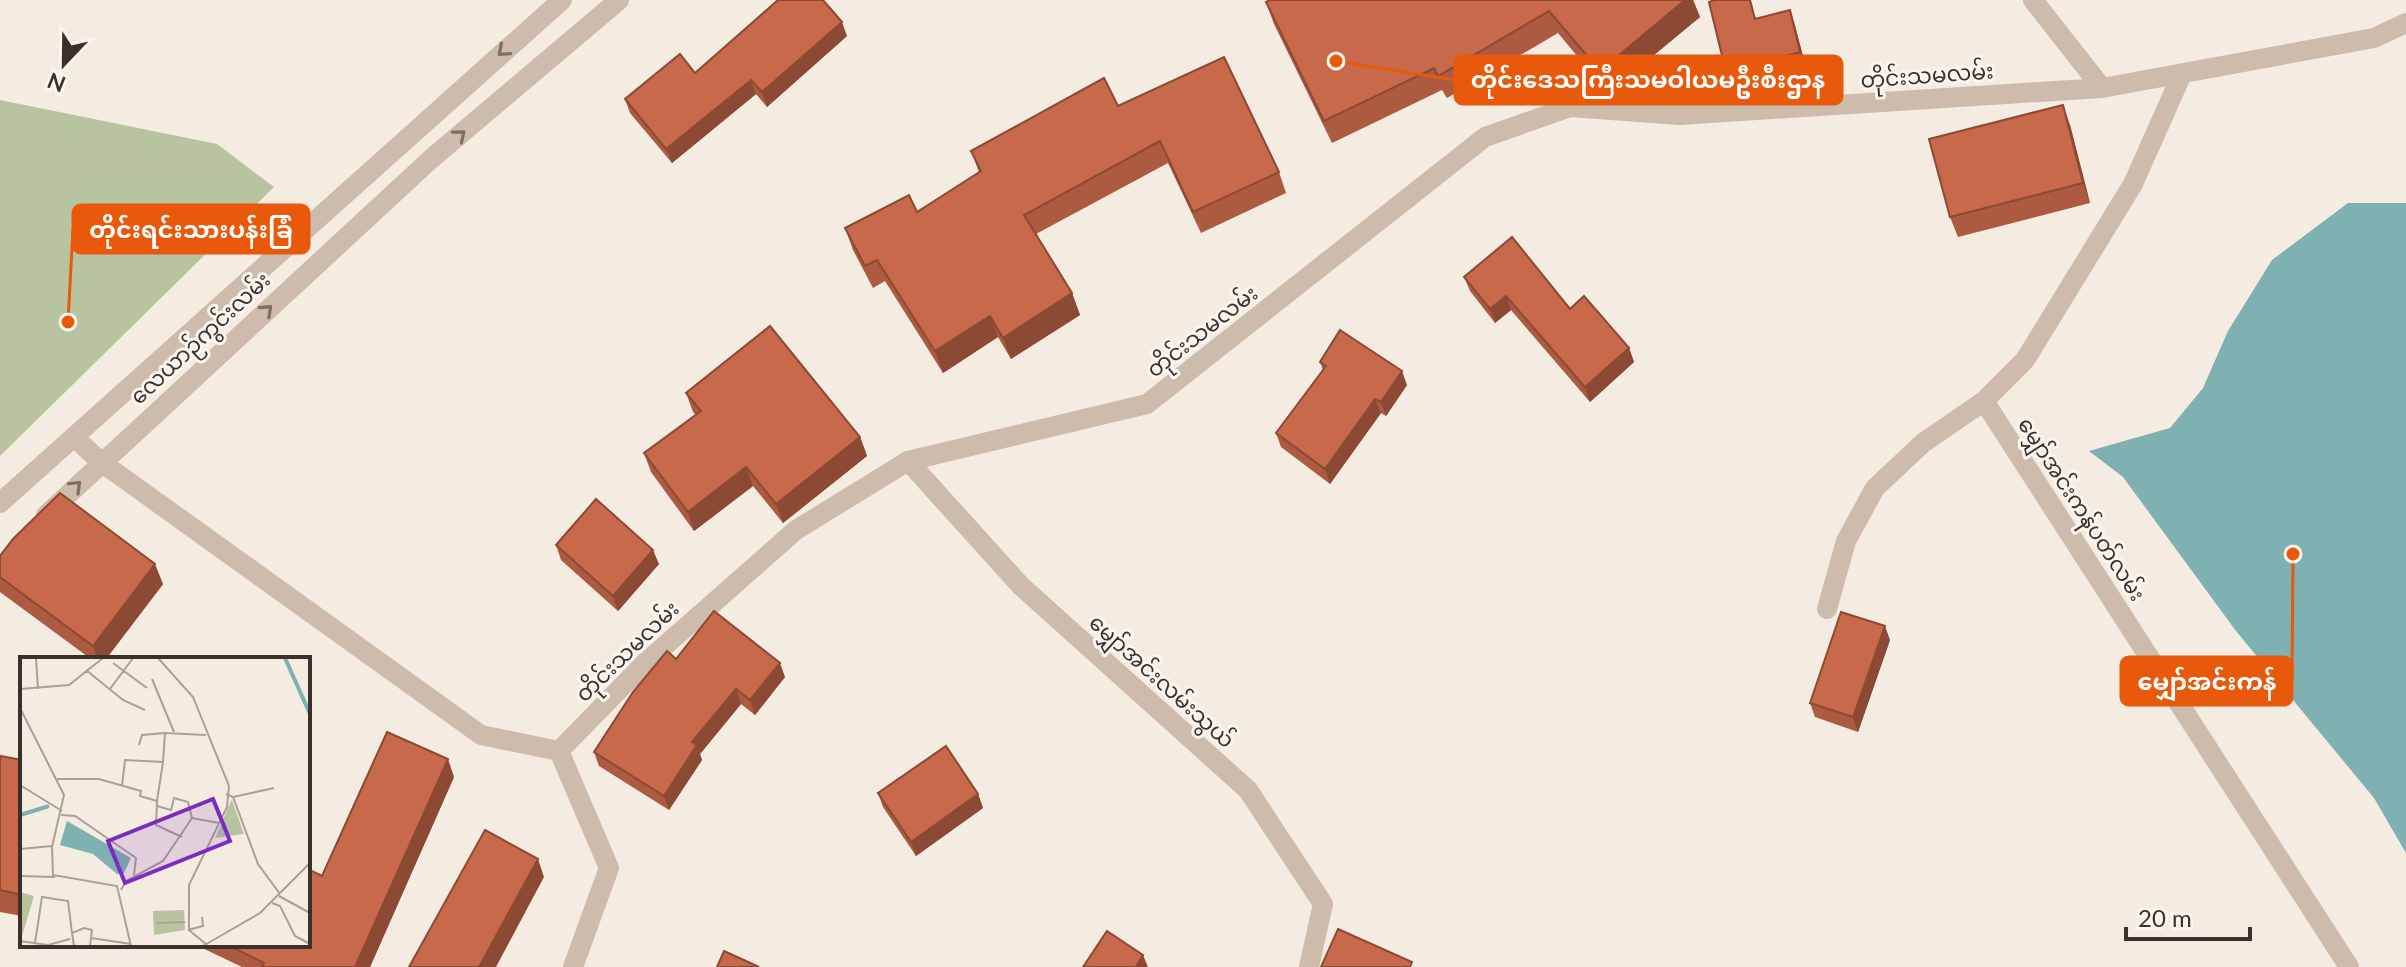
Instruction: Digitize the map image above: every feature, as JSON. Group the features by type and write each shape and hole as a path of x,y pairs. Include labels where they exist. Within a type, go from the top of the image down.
{"street":[{"name":"လေယာဉ်ကွင်းလမ်း","path":"0,503 562,0"},
{"name":"လေယာဉ်ကွင်းလမ်း","path":"34,527 431,159 619,0"},
{"path":"2033,0 2102,88"},
{"name":"တိုင်းသမလမ်း","path":"559,751 644,664 796,530 908,461 1147,404 1485,137 1570,107 1680,115 2102,88 2374,38 2406,23"},
{"path":"1827,609 1846,541 1875,488 1923,443 1984,401 2025,360 2125,198 2182,74"},
{"name":"မျှော်အင်းကန်ပတ်လမ်း","path":"1984,401 2349,967"},
{"path":"75,438 101,462 481,735 559,751 609,868 573,967"},
{"name":"မျှော်အင်းလမ်းသွယ်","path":"908,461 1021,586 1248,790 1323,904 1309,967"}],"green space":[{"path":"0,100 217,144 274,187 0,456"}],"water":[{"path":"2348,203 2406,203 2406,853 2374,798 2236,631 2123,477 2089,451 2170,428 2203,388 2228,331 2272,260"}],"building":[{"path":"778,0 823,0 842,22 762,92 751,80 666,149 625,99 680,54 695,73"},
{"path":"1685,0 1600,71 1549,11 1438,76 1434,68 1324,121 1266,2"},
{"path":"1750,0 1755,19 1790,10 1800,52 1726,72 1709,2"},
{"path":"1224,57 1279,172 1193,212 1160,141 1024,215 1072,293 1003,338 990,316 935,351 877,260 865,266 845,228 909,195 917,212 981,171 971,151 1104,78 1118,106"},
{"path":"2063,105 2083,183 1950,217 1929,139"},
{"path":"1512,237 1570,309 1584,296 1629,348 1585,387 1506,296 1490,309 1464,277"},
{"path":"770,326 860,437 776,504 746,467 688,512 644,453 701,411 686,393"},
{"path":"1340,330 1402,371 1381,402 1375,399 1325,469 1276,433 1326,366 1320,362"},
{"path":"60,493 155,564 93,646 0,577 0,556"},
{"path":"596,499 653,550 613,596 556,545"},
{"path":"714,611 780,663 750,700 736,689 692,742 697,745 664,796 594,752 633,692 667,651 676,659"},
{"path":"1841,612 1885,626 1853,717 1810,703"},
{"path":"387,732 448,759 355,967 262,967 264,963 232,947 310,947 310,870 322,876"},
{"path":"946,746 978,794 911,842 878,793"},
{"path":"1,756 20,760 20,895 0,890"},
{"path":"485,830 538,859 479,967 409,967"},
{"path":"1338,929 1412,962 1410,967 1321,967"},
{"path":"1107,931 1143,955 1136,967 1083,967"},
{"path":"724,951 759,967 717,967"}],"place":[{"name":"တိုင်းဒေသကြီးသမဝါယမဦးစီးဌာန","path":"1336,61"},
{"name":"တိုင်းရင်းသားပန်းခြံ","path":"68,322"},
{"name":"မျှော်အင်းကန်","path":"2293,554"}]}
